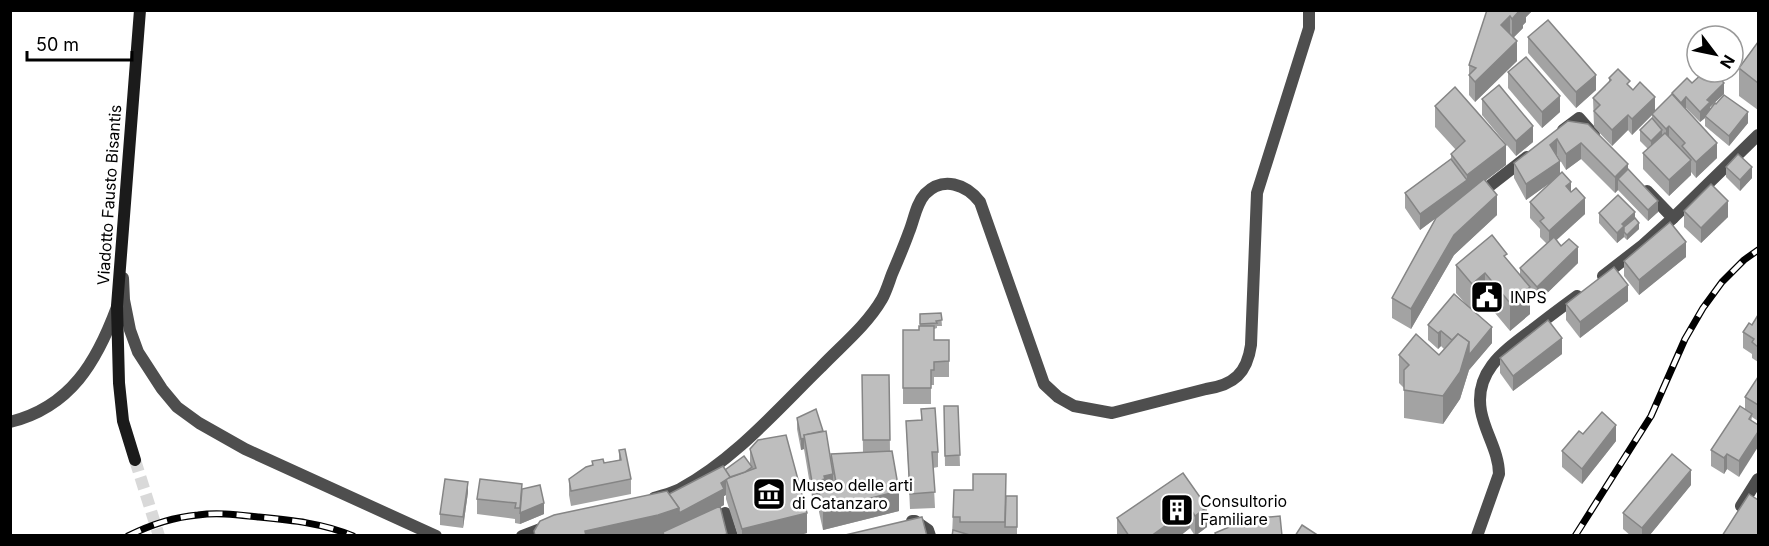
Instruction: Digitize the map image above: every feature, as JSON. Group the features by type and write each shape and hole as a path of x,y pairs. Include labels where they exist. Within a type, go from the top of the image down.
{"main road":[{"name":"Viadotto Fausto Bisantis","path":"135,460 123,421 119,383 117,306 140,10"}],"street":[{"path":"645,502 679,489 726,458 758,430 860,327 882,299 919,203 925,194 944,184 964,187 980,202 1044,384 1058,397 1074,406 1112,413 1220,387 1233,381 1243,371 1249,358 1251,345 1257,193 1309,28 1309,10"},
{"path":"1551,139 1578,118 1602,143"},
{"path":"1477,536 1499,474 1499,465 1480,401 1484,380 1489,369 1500,354 1643,245 1758,135"},
{"path":"1478,195 1533,153"},
{"path":"1642,185 1673,218"},
{"path":"122,262 124,300 130,330 138,352 162,389 177,407 217,435 436,536"},
{"path":"10,422 33,415 50,405 78,381 101,348 117,306"},
{"path":"1734,517 1758,479"},
{"path":"697,526 725,513 732,536"},
{"path":"904,523 915,521 928,530 930,536"},
{"path":"522,536 558,522"}],"building":[{"path":"1487,10 1520,10 1512,19 1510,16 1501,25 1517,41 1475,82 1469,75 1476,68 1469,65"},
{"path":"1548,20 1596,75 1576,92 1528,37"},
{"path":"1758,42 1758,83 1745,73 1745,60"},
{"path":"1526,57 1560,96 1542,112 1508,72"},
{"path":"1618,69 1630,81 1627,84 1633,90 1640,82 1655,97 1632,119 1628,115 1612,130 1594,111 1600,105 1593,98 1611,80 1609,78"},
{"path":"1685,80 1685,84 1723,84 1707,100 1710,102 1700,112 1686,97 1681,103 1672,93"},
{"path":"1499,85 1533,126 1516,141 1482,99"},
{"path":"1455,87 1506,145 1467,175 1451,154 1465,141 1435,106"},
{"path":"1672,94 1717,143 1696,162 1682,146 1685,143 1669,126 1666,129 1652,114"},
{"path":"1724,95 1748,112 1729,136 1705,116"},
{"path":"1652,118 1662,130 1651,141 1640,130"},
{"path":"1568,121 1588,124 1628,164 1615,177 1581,143 1566,154 1557,139 1550,145 1560,161 1526,184 1514,163"},
{"path":"1665,133 1691,160 1669,180 1643,153"},
{"path":"1738,154 1752,167 1740,180 1726,167"},
{"path":"1451,159 1467,180 1420,214 1405,193"},
{"path":"1628,169 1658,201 1648,210 1618,179"},
{"path":"1562,172 1571,182 1566,186 1571,192 1576,188 1585,198 1549,231 1540,221 1544,218 1530,202"},
{"path":"1484,179 1497,195 1454,235 1411,309 1392,298 1436,218"},
{"path":"1711,184 1728,201 1701,228 1684,211"},
{"path":"1618,195 1635,212 1622,224 1624,226 1617,233 1599,213"},
{"path":"1635,218 1639,223 1627,235 1624,227"},
{"path":"1670,222 1686,242 1639,280 1624,261"},
{"path":"1492,235 1507,254 1504,256 1530,287 1510,303 1485,273 1472,284 1456,265"},
{"path":"1554,237 1561,246 1569,239 1578,247 1537,287 1520,268"},
{"path":"1614,267 1628,285 1580,322 1566,304"},
{"path":"1454,294 1492,327 1469,355 1469,342 1458,334 1452,340 1441,331 1438,333 1428,325"},
{"path":"941,313 942,320 936,321 937,323 920,324 920,314"},
{"path":"1758,315 1758,347 1752,342 1754,339 1743,332 1749,323 1752,325"},
{"path":"1548,320 1562,338 1513,376 1500,358"},
{"path":"919,326 934,326 934,340 949,340 949,361 934,362 934,370 931,370 931,388 903,388 903,330 919,330"},
{"path":"1416,334 1439,355 1458,334 1469,342 1460,372 1443,396 1404,390 1404,370 1409,365 1399,355"},
{"path":"862,375 889,375 890,440 863,440"},
{"path":"1758,377 1758,405 1745,397"},
{"path":"944,406 958,406 960,455 945,456"},
{"path":"1740,406 1752,414 1749,419 1758,425 1758,432 1739,461 1727,454 1724,458 1711,450"},
{"path":"935,408 938,452 932,452 935,492 910,494 906,421 922,420 921,409"},
{"path":"816,409 823,431 804,435 805,438 801,439 797,418"},
{"path":"1602,412 1616,425 1582,469 1562,451 1579,431 1583,434"},
{"path":"826,431 833,474 824,476 825,479 812,482 804,435"},
{"name":"Museo delle arti di Catanzaro","path":"786,435 807,513 742,529 726,479 756,468 750,449 758,440"},
{"path":"625,449 631,479 571,491 569,479 593,465 592,461 603,459 604,463 621,460 619,450"},
{"path":"892,451 899,491 823,510 819,492 837,488 831,454"},
{"path":"1672,454 1691,470 1642,528 1623,513"},
{"path":"744,456 752,467 730,477 725,470"},
{"path":"723,466 730,477 721,483 724,489 679,513 679,508 669,494"},
{"path":"1183,473 1207,507 1195,516 1190,508 1151,536 1129,536 1117,518"},
{"path":"973,474 1006,474 1005,522 960,522 960,517 953,517 954,490 973,490"},
{"path":"445,479 468,482 463,517 440,514"},
{"path":"480,479 522,484 520,508 515,508 516,503 477,499"},
{"path":"540,485 544,503 520,513 522,489"},
{"path":"667,491 679,508 658,515 585,531 586,536 535,536 534,531 540,521 554,515"},
{"path":"1749,494 1758,500 1758,536 1722,536"},
{"path":"1006,496 1017,496 1017,527 1005,527"},
{"path":"720,506 727,534 664,536 663,532"},
{"path":"1280,516 1282,536 1216,536 1215,533 1248,519"},
{"path":"922,517 927,536 841,536"},
{"path":"1302,525 1319,536 1295,536"},
{"path":"953,530 973,536 952,536"}],"tunnel":[{"path":"135,460 159,536"}],"railway":[{"path":"1575,536 1651,416 1685,339 1703,308 1722,282 1744,260 1758,250"},
{"path":"128,536 171,520 213,514 282,519 330,528 353,536"}],"place":[{"name":"INPS","path":"1487,297"},
{"name":"Museo delle arti di Catanzaro","path":"769,494"},
{"name":"Consultorio Familiare","path":"1177,510"}]}
